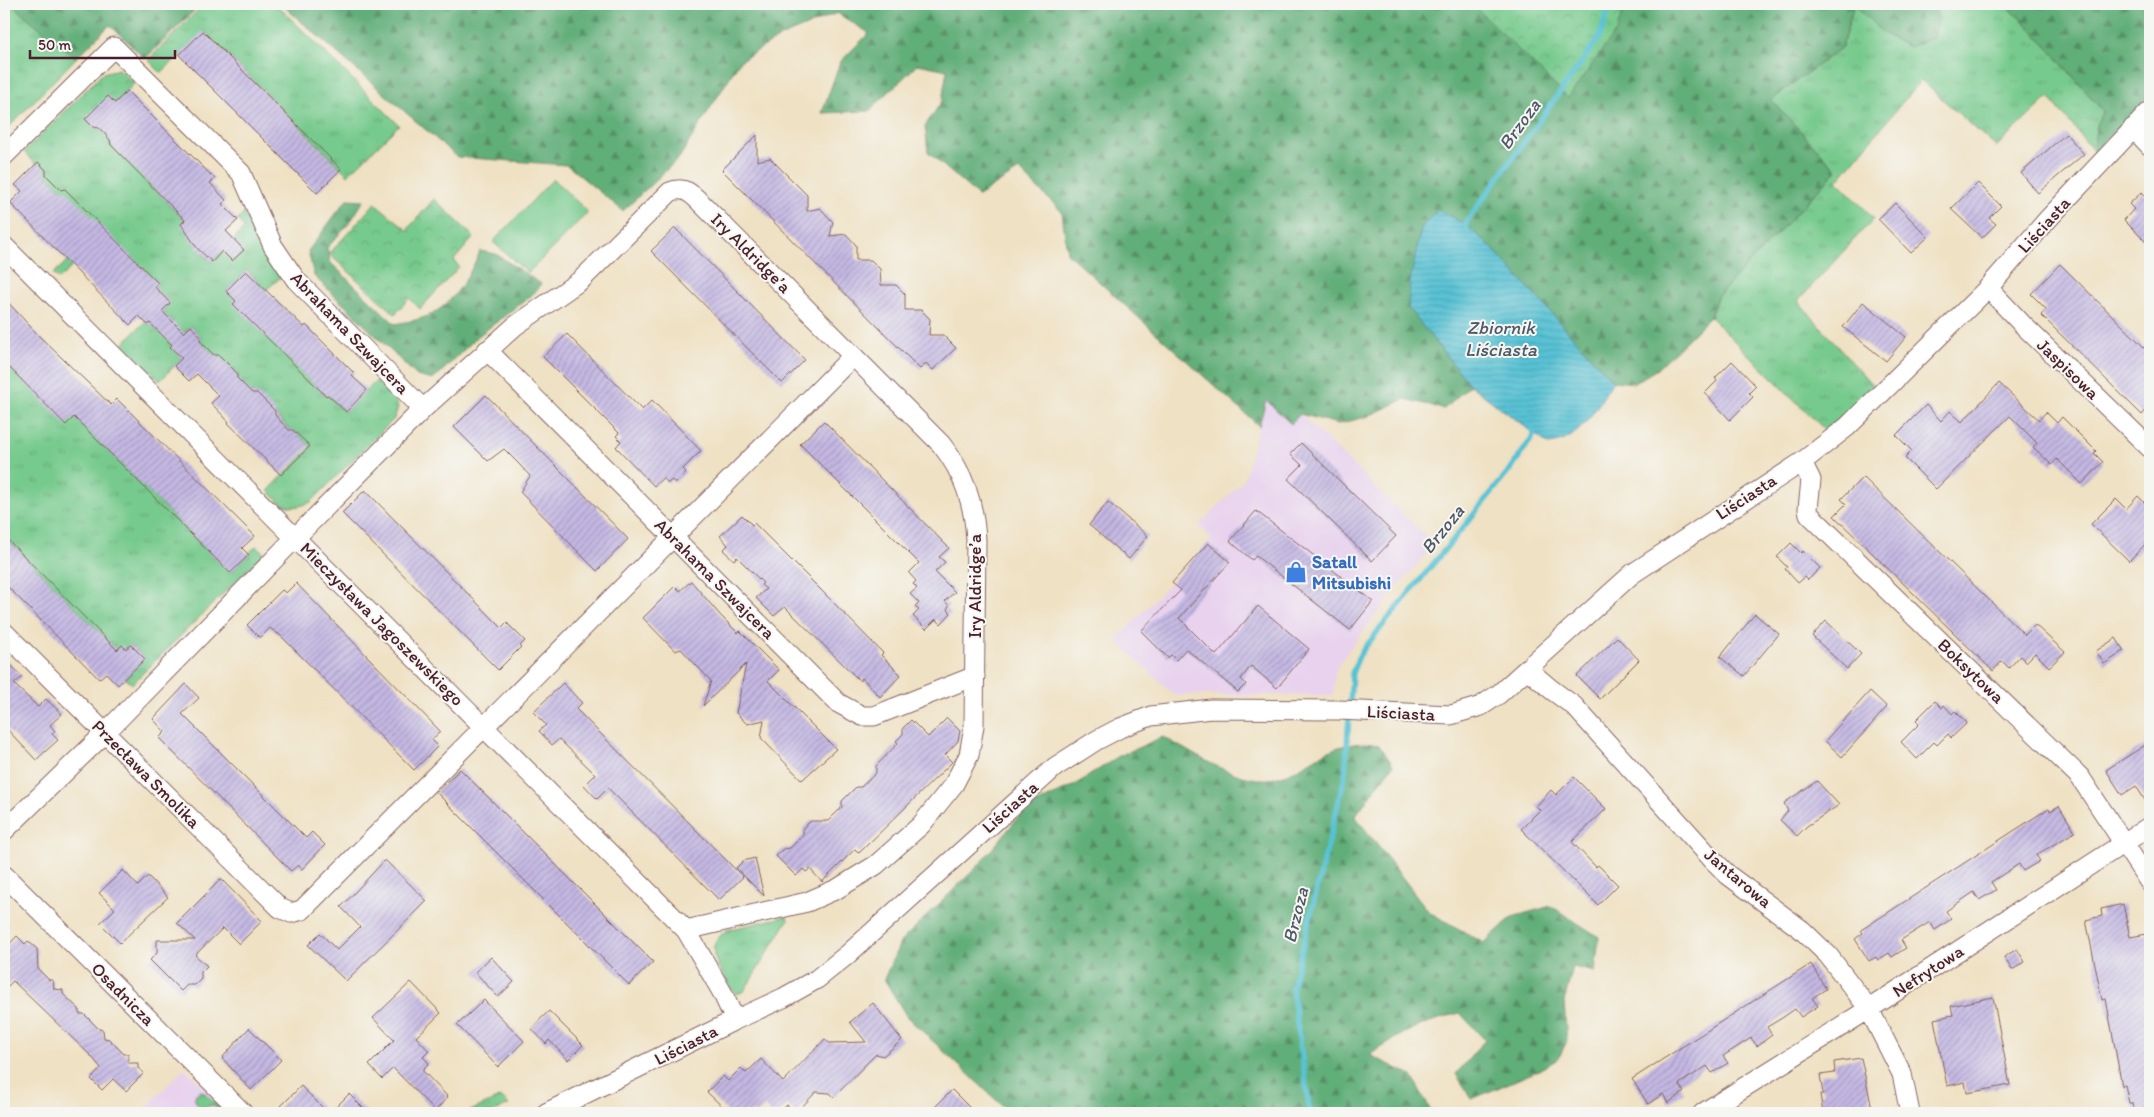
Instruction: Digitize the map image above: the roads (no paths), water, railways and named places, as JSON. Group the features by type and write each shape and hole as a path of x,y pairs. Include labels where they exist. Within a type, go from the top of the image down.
{"street":[{"name":"Abrahama Szwajcera","path":"4,156 114,47 241,173 273,246 296,280 423,410"},
{"name":"Liściasta","path":"546,1113 783,998 835,965 1054,767 1097,740 1152,716 1172,712 1211,709 1338,710 1451,716 1481,706 1528,669 1632,574 1802,462 1847,427 1988,288 2048,219 2150,111"},
{"path":"2133,128 2150,146"},
{"name":"Iry Aldridge’a","path":"487,350 515,326 581,280 670,192 679,189 690,192 941,444 957,466 967,488 973,512 976,540 975,676 973,736 969,755 961,774 921,825 891,853 850,881 811,900 686,930"},
{"name":"Mieczysława Jagoszewskiego","path":"4,246 686,930 722,992 735,1020"},
{"name":"Jaspisowa","path":"1988,288 2023,325 2150,448"},
{"name":"Abrahama Szwajcera","path":"487,350 838,703 851,712 862,716 874,716 975,676"},
{"path":"4,831 105,734 296,537 423,410 487,350"},
{"path":"484,727 853,356"},
{"name":"Boksytowa","path":"1802,462 1811,480 1809,514 2080,777 2125,842 2150,883"},
{"name":"Przecława Smolika","path":"4,632 280,908 291,913 302,910 484,727"},
{"name":"Jantarowa","path":"1528,669 1574,706 1728,875 1816,942 1869,1009 1902,1074 1910,1113"},
{"name":"Nefrytowa","path":"1703,1113 1869,1009 2150,826"},
{"name":"Osadnicza","path":"4,875 242,1113"}],"water":[{"name":"Zbiornik Liściasta","path":"1438,210 1465,224 1492,248 1613,381 1594,412 1579,430 1570,437 1560,442 1548,444 1470,385 1408,308 1410,282 1421,228"}],"waterway":[{"name":"Brzoza","path":"1467,229 1465,224 1599,38 1611,4"},
{"name":"Brzoza","path":"1310,1113 1292,989 1345,776 1352,673 1359,656 1366,646 1510,470 1534,435 1531,426"}],"place":[{"name":"Satall Mitsubishi","path":"1296,572"}]}
